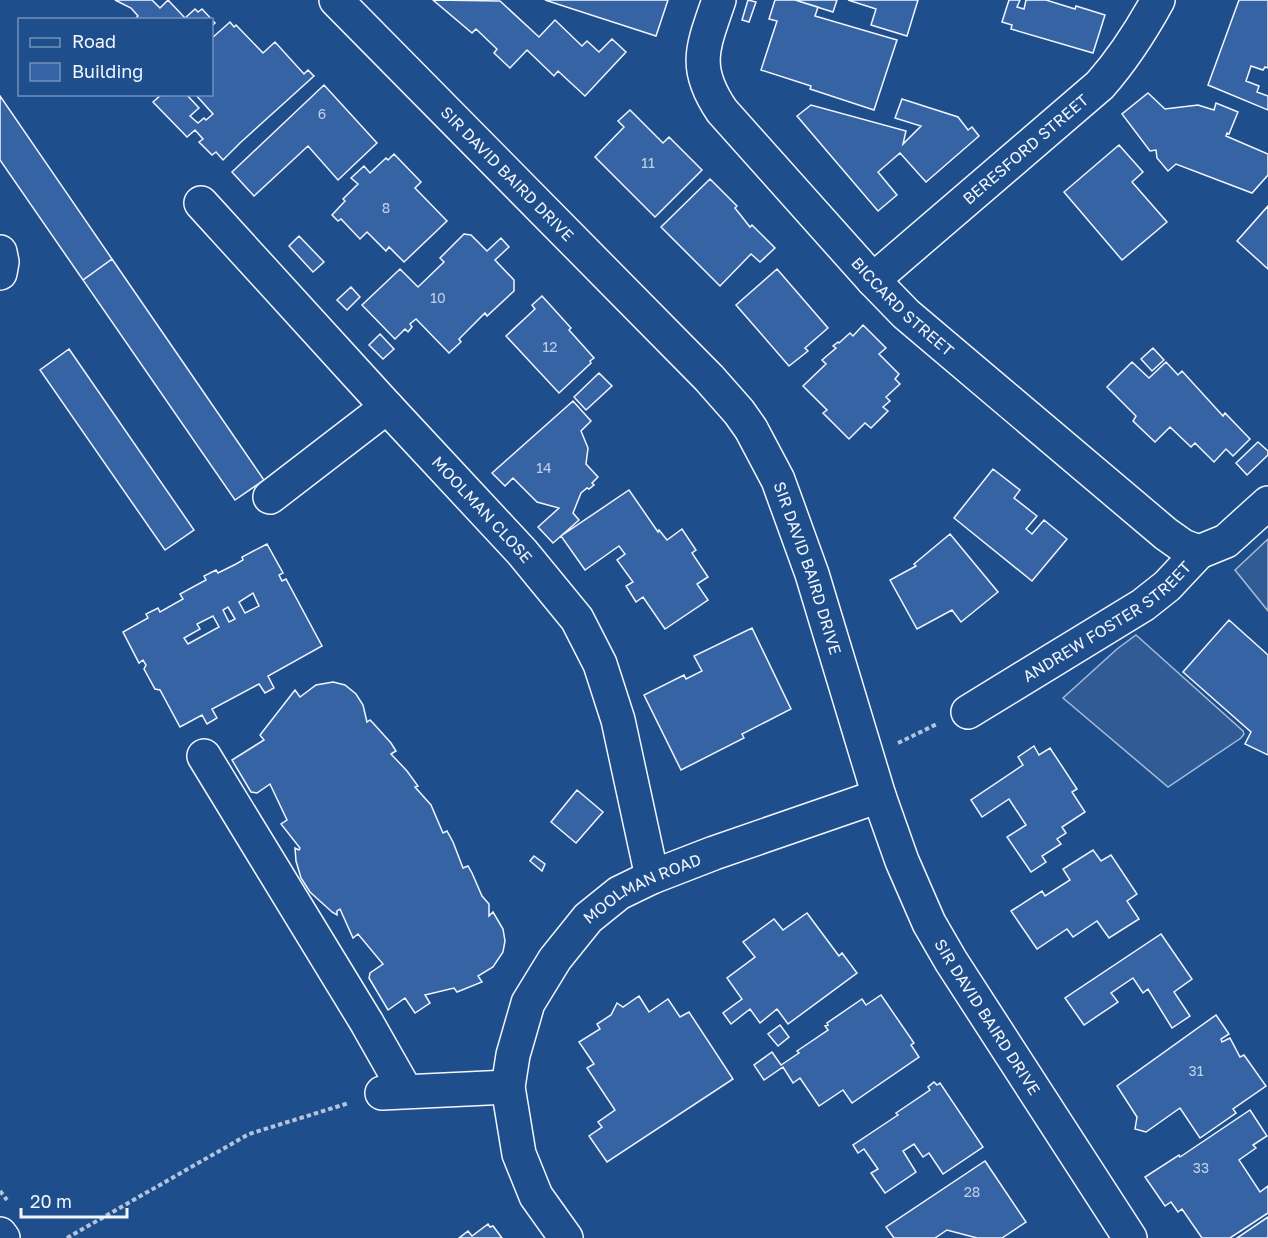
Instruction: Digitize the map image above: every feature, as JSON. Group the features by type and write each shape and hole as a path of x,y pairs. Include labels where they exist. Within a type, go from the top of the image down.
{"street":[{"name":"SIR DAVID BAIRD DRIVE","path":"336,0 709,378 751,429 770,463 796,525 879,796 915,893 939,941 1130,1238"},
{"name":"BICCARD STREET","path":"719,0 704,43 702,63 705,81 722,111 906,314 1166,534 1183,546 1199,552"},
{"name":"BERESFORD STREET","path":"873,280 1100,85 1122,58 1158,0"},
{"name":"MOOLMAN CLOSE","path":"201,203 522,552 577,619 600,664 618,720 652,877"},
{"path":"0,252 2,262 0,273"},
{"path":"270,496 387,407"},
{"name":"ANDREW FOSTER STREET","path":"968,712 1143,605 1167,586 1199,552 1226,542 1268,503"},
{"path":"204,756 367,1023 393,1091 508,1087"},
{"name":"MOOLMAN ROAD","path":"566,1238 536,1196 519,1154 508,1087 513,1055 528,1003 555,959 588,918 619,893 652,877 714,853 879,796"},
{"path":"0,1234 3,1238"}],"path":[{"path":"890,747 937,724"},
{"path":"67,1238 249,1134 393,1091"}],"shaded area":[{"path":"1268,539 1268,611 1235,570"},
{"path":"1136,635 1244,734 1168,787 1063,698 1117,649"}],"building":[{"path":"115,0 152,0 160,8 168,0 185,18 136,18 138,16 131,8"},
{"path":"433,0 500,1 539,37 555,20 582,46 587,41 599,52 612,39 626,52 585,96 558,71 554,76 527,50 510,68 494,53 497,49 476,29 472,33"},
{"path":"545,0 668,0 656,36"},
{"path":"748,0 756,2 749,22 742,20"},
{"path":"775,0 795,0 818,7 815,16 897,40 874,110 761,70 777,21 769,19"},
{"path":"795,0 837,0 833,12"},
{"path":"848,0 918,0 907,36 871,25 876,9"},
{"path":"1009,0 1020,0 1017,7 1024,9 1026,0 1046,0 1105,15 1093,53 1011,29 1012,25 1002,22"},
{"path":"1239,0 1268,0 1268,68 1265,67 1263,70 1251,66 1246,81 1259,86 1257,92 1268,96 1268,110 1208,85"},
{"path":"195,9 198,12 202,9 210,18 185,18"},
{"path":"230,22 234,27 236,25 263,53 275,42 304,74 308,70 314,76 223,160 216,152 212,155 199,142 203,139 195,130 187,137 153,102 160,96 188,96 199,108 190,116 198,123 213,114 197,96 213,96 213,37"},
{"path":"324,85 377,143 338,180 308,146 254,196 232,172"},
{"path":"1148,93 1165,109 1198,105 1214,110 1216,103 1238,112 1226,136 1268,154 1268,175 1252,193 1176,164 1168,171 1157,158 1156,150 1150,151 1122,114"},
{"path":"0,96 112,259 83,280 0,160"},
{"path":"902,99 958,117 968,130 972,127 979,136 926,182 900,153 878,172 897,195 878,211 797,116 811,105 906,131 903,144 921,126 895,118"},
{"path":"630,110 663,143 669,137 702,170 655,217 595,157 624,127 618,121"},
{"path":"1119,145 1143,172 1132,182 1167,222 1122,260 1064,192"},
{"path":"394,154 421,182 415,188 447,221 404,262 389,247 386,251 367,232 360,239 341,219 338,221 332,215 345,201 343,199 358,184 351,178 364,166 370,173 386,158 388,160"},
{"path":"710,179 737,206 735,208 750,227 752,225 775,248 760,262 751,254 720,286 661,227"},
{"path":"1268,206 1268,269 1237,241"},
{"path":"464,234 471,235 487,251 501,238 509,247 495,260 514,280 514,291 487,316 485,313 459,339 461,342 449,353 416,319 410,324 412,327 408,332 405,329 395,339 362,305 400,269 418,287 444,262 440,258"},
{"path":"299,236 324,262 313,272 289,246"},
{"path":"112,259 264,480 235,500 83,280"},
{"path":"777,269 828,328 805,348 808,351 789,366 736,305"},
{"path":"351,287 360,297 347,310 337,300"},
{"path":"542,296 594,358 559,393 506,336 535,309 532,305"},
{"path":"863,325 886,348 879,354 899,374 895,379 900,384 886,397 890,401 883,407 888,411 871,428 865,423 849,439 823,413 827,410 803,386 826,364 822,360 836,348 833,346 850,333 853,336"},
{"path":"380,334 394,349 383,359 369,345"},
{"path":"1153,348 1164,360 1152,371 1141,359"},
{"path":"69,349 194,530 165,550 40,370"},
{"path":"1132,362 1149,378 1166,362 1178,375 1182,371 1223,416 1225,413 1250,439 1233,456 1226,449 1214,462 1195,443 1191,447 1170,427 1155,442 1133,421 1136,416 1107,387"},
{"path":"599,373 612,386 586,410 574,397"},
{"path":"573,401 591,421 581,431 588,448 586,464 598,477 592,483 594,485 581,493 573,513 579,520 553,543 538,527 559,508 537,502 513,478 505,486 492,473"},
{"path":"1258,442 1268,451 1268,455 1247,475 1236,463"},
{"path":"993,469 1020,490 1014,498 1037,516 1026,529 1032,534 1044,520 1067,539 1032,581 954,518"},
{"path":"629,490 658,532 659,530 667,540 682,529 696,550 692,553 708,577 697,584 708,600 665,629 643,597 636,602 626,586 633,582 617,560 625,554 619,546 585,570 561,536"},
{"path":"950,534 998,592 961,622 952,610 917,629 890,580 916,566 914,564"},
{"path":"267,544 283,573 279,575 282,581 286,579 322,646 268,676 274,688 265,693 259,684 212,709 217,718 207,724 202,715 180,727 160,690 155,689 144,669 146,665 143,660 139,663 123,632 148,618 146,614 158,608 160,612 183,599 180,594 206,580 204,576 216,570 218,573 236,564 243,560 242,557","holes":["253,593 259,606 245,613 239,602","228,607 235,619 229,622 223,610","213,616 219,627 188,644 184,638 200,629 197,624"]},
{"path":"1229,620 1268,655 1268,755 1245,744 1251,732 1183,672"},
{"path":"752,628 791,709 742,734 744,738 681,770 644,695 684,675 686,679 702,671 694,656"},
{"path":"333,682 345,685 356,694 363,705 367,722 370,720 391,743 396,751 391,754 407,771 418,786 415,787 431,805 443,833 447,831 453,842 463,868 468,866 482,896 489,904 489,916 493,912 503,929 505,941 503,952 493,967 478,976 482,982 457,992 454,988 425,995 430,1003 415,1013 405,998 388,1010 369,978 370,973 383,964 358,934 353,938 340,909 337,915 332,912 310,892 301,878 295,848 299,850 300,848 281,824 287,820 270,784 257,793 251,792 232,760 264,740 260,735 295,690 300,697 316,685"},
{"path":"1034,746 1039,755 1050,748 1077,789 1072,792 1085,812 1062,827 1066,833 1057,839 1061,844 1042,856 1046,862 1031,872 1007,837 1026,825 1009,799 982,817 971,800 1023,765 1018,757"},
{"path":"577,790 603,812 576,843 551,822"},
{"path":"1093,850 1101,861 1111,855 1137,894 1127,901 1139,919 1109,938 1097,921 1073,937 1067,929 1037,949 1011,911 1042,891 1045,896 1070,880 1063,869"},
{"path":"534,856 545,864 542,871 530,861"},
{"path":"807,913 839,956 842,953 857,973 788,1024 777,1009 760,1023 750,1009 731,1024 723,1013 742,999 727,978 755,957 743,942 774,919 783,930"},
{"path":"1161,934 1192,979 1174,992 1190,1016 1172,1028 1148,989 1143,993 1133,978 1111,993 1118,1002 1084,1025 1065,998"},
{"path":"881,995 914,1043 911,1045 919,1057 852,1103 843,1090 819,1106 800,1078 793,1083 783,1067 764,1080 754,1065 772,1052 781,1065 828,1030 825,1026 828,1025 827,1023 862,999 866,1005"},
{"path":"639,996 649,1012 668,999 680,1017 689,1012 733,1079 607,1162 589,1136 602,1127 598,1122 615,1110 587,1068 594,1064 579,1042 600,1029 597,1024 611,1015 617,1003 623,1007"},
{"path":"1216,1015 1229,1034 1221,1039 1222,1042 1230,1038 1240,1057 1244,1055 1266,1086 1233,1109 1236,1113 1200,1138 1180,1108 1146,1132 1135,1129 1137,1117 1117,1086"},
{"path":"780,1025 789,1037 778,1046 768,1034"},
{"path":"934,1082 937,1085 940,1083 983,1147 943,1174 929,1153 923,1157 914,1144 903,1151 916,1172 885,1193 871,1173 878,1169 864,1149 858,1153 853,1145 898,1115 896,1113 930,1090 928,1087"},
{"path":"1250,1110 1267,1136 1253,1145 1256,1148 1239,1160 1260,1192 1268,1186 1268,1213 1230,1238 1202,1238 1182,1209 1178,1212 1171,1202 1165,1206 1145,1177 1179,1155 1180,1157"},
{"path":"985,1161 1026,1222 1002,1238 977,1238 947,1230 935,1238 894,1238 886,1227"},
{"path":"1268,1217 1268,1238 1237,1238"},
{"path":"488,1224 490,1227 493,1226 502,1238 459,1238 468,1231 472,1236"}]}
